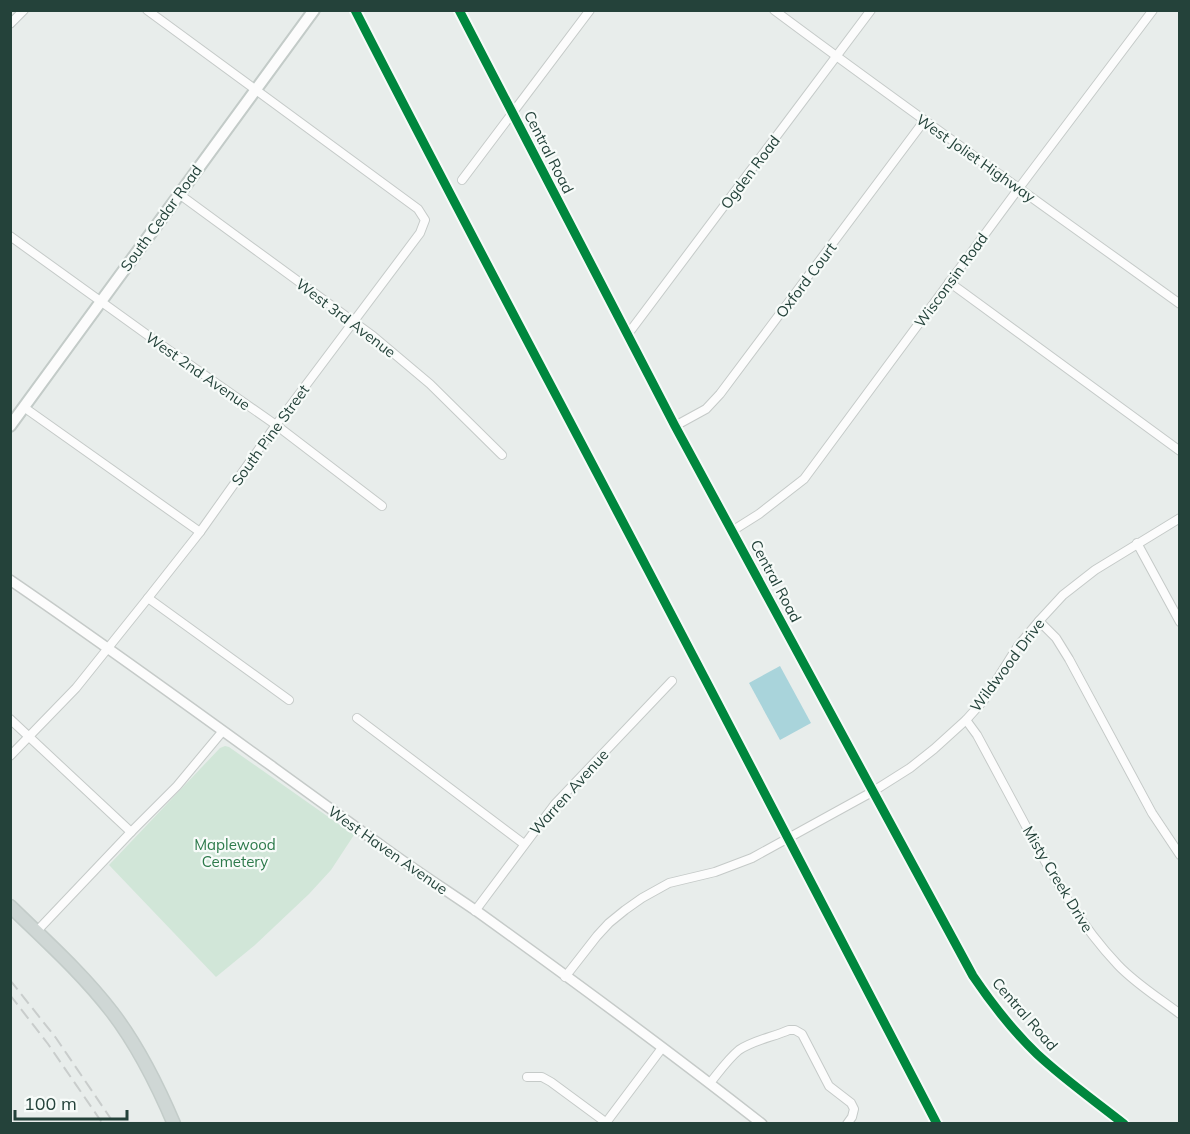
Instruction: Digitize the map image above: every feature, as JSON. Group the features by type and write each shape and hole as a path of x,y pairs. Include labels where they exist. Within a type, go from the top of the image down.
{"main road":[{"name":"South Cedar Road","path":"10,426 314,10"},
{"path":"10,906 86,980 112,1012 144,1060 174,1124"}],"street":[{"path":"10,24 24,10"},
{"path":"147,10 255,90"},
{"name":"Central Road","path":"459,10 675,426 973,976 994,1006 1036,1053 1124,1124"},
{"path":"462,180 590,10"},
{"name":"West Joliet Highway","path":"774,10 1179,304"},
{"name":"Ogden Road","path":"628,334 872,10"},
{"name":"Wisconsin Road","path":"732,531 759,514 804,479 1153,10"},
{"name":"South Pine Street","path":"10,756 76,688 110,648 200,532 420,233 425,220 418,209 255,90"},
{"name":"Oxford Court","path":"675,426 706,409 720,394 924,121"},
{"name":"West 3rd Avenue","path":"179,194 399,357 430,384 502,455"},
{"name":"West 2nd Avenue","path":"10,236 276,426 382,506"},
{"path":"949,282 1179,451"},
{"path":"25,408 200,532"},
{"name":"Wildwood Drive","path":"565,976 609,923 642,898 669,883 715,872 752,858 872,792 910,768 966,720 984,700 1018,646 1063,595 1087,576 1179,518"},
{"path":"1137,543 1179,622"},
{"name":"West Haven Avenue","path":"10,579 110,648 222,732 565,976 762,1124"},
{"path":"148,598 289,700"},
{"path":"1039,621 1056,638 1070,659 1152,813 1179,855"},
{"name":"Warren Avenue","path":"475,911 555,804 672,681"},
{"path":"357,717 524,843"},
{"path":"10,719 131,832"},
{"name":"Misty Creek Drive","path":"966,720 977,735 1064,894 1086,927 1127,973 1179,1014"},
{"path":"36,932 177,786 222,732"},
{"path":"710,1083 738,1051 750,1044 795,1030 801,1034 829,1086 851,1103 854,1109 847,1124"},
{"path":"527,1077 542,1077 551,1082 607,1123 662,1048"}],"green space":[{"name":"Maplewood Cemetery","path":"225,746 354,835 331,870 309,894 255,945 216,977 109,865 220,748"}],"water":[{"path":"780,666 811,723 780,740 749,683"}],"railway":[{"path":"10,980 56,1038 111,1119"},
{"path":"10,995 48,1044 103,1124"}],"cycle path":[{"path":"355,10 937,1124"},
{"path":"459,10 675,426 973,976 1003,1017 1037,1054 1124,1124"}]}
